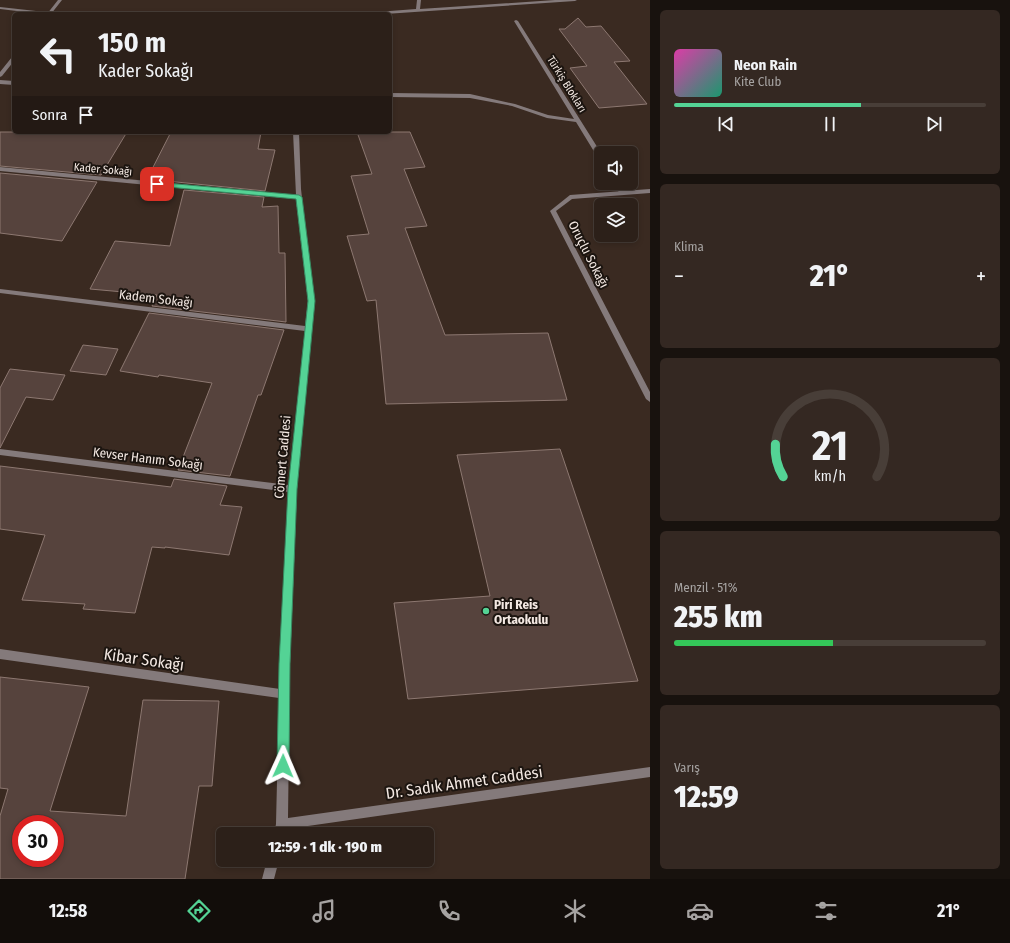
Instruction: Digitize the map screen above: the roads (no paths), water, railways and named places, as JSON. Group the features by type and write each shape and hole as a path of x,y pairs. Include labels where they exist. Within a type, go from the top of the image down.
{"street":[{"path":"51,12 60,0"},
{"path":"418,10 419,0"},
{"path":"391,12 575,0"},
{"path":"0,8 33,12"},
{"name":"Türkiş Blokları","path":"516,21 594,147"},
{"path":"0,75 12,60"},
{"path":"0,82 12,83"},
{"path":"392,95 470,96 513,105 547,116 578,121"},
{"name":"Cömert Caddesi","path":"281,827 284,694 293,489 312,301 299,197 296,134"},
{"name":"Kader Sokağı","path":"0,169 299,197"},
{"name":"Oruçlu Sokağı","path":"650,191 570,197 553,211 650,399"},
{"name":"Kadem Sokağı","path":"0,291 309,329"},
{"name":"Kevser Hanım Sokağı","path":"0,452 293,489"},
{"name":"Kibar Sokağı","path":"0,654 284,694"},
{"name":"Dr. Sadık Ahmet Caddesi","path":"294,827 650,772"},
{"path":"268,879 271,867"}],"place":[{"name":"Piri Reis Ortaokulu","path":"486,611"}]}
